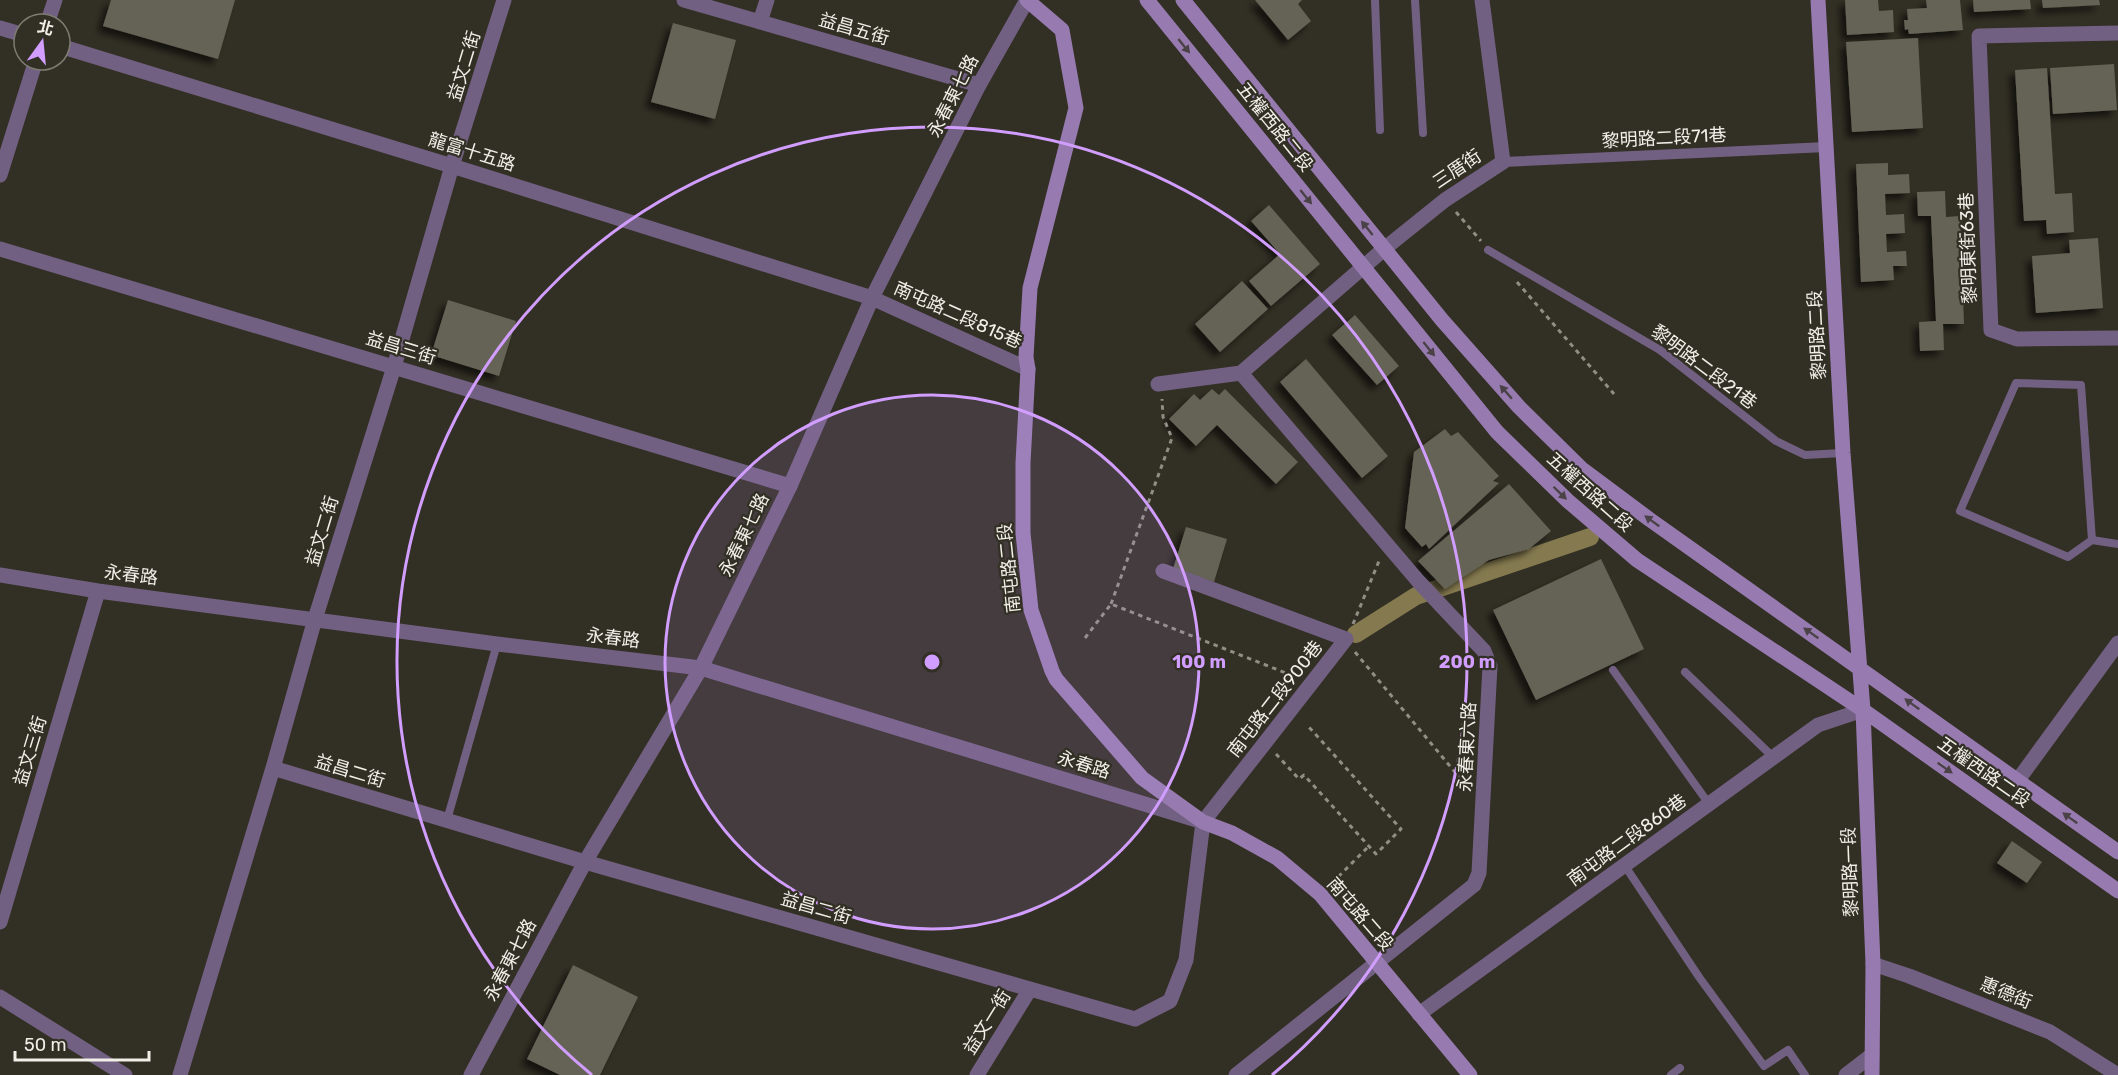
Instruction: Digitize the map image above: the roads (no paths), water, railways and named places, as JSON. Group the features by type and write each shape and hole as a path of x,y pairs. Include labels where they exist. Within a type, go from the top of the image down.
{"main road":[{"name":"南屯路二段","path":"1027,0 1062,30 1076,108 1030,288 1026,357 1028,369 1023,463 1023,533 1031,610 1052,671 1056,679 1142,778 1203,822 1232,833 1277,858 1320,894 1470,1075"},
{"name":"五權西路二段","path":"1147,0 1497,432 1568,501 1636,560 1863,710 2118,891"},
{"name":"五權西路二段","path":"1183,0 1442,320 1519,407 1582,469 2118,852"},
{"name":"黎明路二段","path":"1818,0 1843,453 1859,667"},
{"name":"黎明路一段","path":"1859,667 1863,710 1873,964 1872,1075"}],"street":[{"name":"益文二街","path":"180,1075 273,768 315,619 394,367 452,166 504,0"},
{"name":"益昌五街","path":"684,0 979,85"},
{"path":"760,22 767,0"},
{"name":"永春東七路","path":"471,1075 585,862 701,668 790,486 873,298 979,85 1027,0"},
{"name":"三厝街","path":"1241,373 1384,249 1445,200 1503,162 1482,0"},
{"name":"黎明東街63巷","path":"2118,33 1978,36 1991,330 2017,339 2118,338"},
{"name":"龍富十五路","path":"72,50 873,298"},
{"path":"0,175 32,72"},
{"name":"黎明路二段71巷","path":"1503,162 1826,147"},
{"name":"益昌三街","path":"0,249 790,486"},
{"name":"南屯路二段815巷","path":"873,298 1028,369"},
{"path":"1160,384 1241,373"},
{"name":"永春東六路","path":"1236,1075 1474,885 1479,873 1490,666 1484,651 1419,582 1241,373"},
{"name":"南屯路二段900巷","path":"1163,571 1350,645 1203,822"},
{"name":"永春路","path":"0,575 98,591 497,644 701,668 1203,822"},
{"name":"益文三街","path":"0,922 98,591"},
{"path":"2018,780 2118,643"},
{"name":"南屯路二段860巷","path":"1419,1014 1818,725 1863,710"},
{"name":"益昌二街","path":"273,768 585,862 1136,1019 1170,1001 1186,960 1203,822"},
{"name":"惠德街","path":"1873,964 2050,1032 2108,1072"},
{"name":"益文一街","path":"977,1075 1030,989"},
{"path":"0,997 125,1075"},
{"path":"1846,1075 1872,1055"}],"lane":[{"path":"1375,0 1380,130"},
{"path":"1415,0 1423,133"},
{"name":"黎明路二段21巷","path":"1488,250 1660,350 1776,441 1805,454 1843,453"},
{"path":"2092,540 2081,385 2016,383 1960,511 2068,557 2092,540 2118,544"},
{"path":"447,820 497,644"},
{"path":"1613,670 1709,804"},
{"path":"1685,672 1774,758"},
{"path":"1625,866 1699,977 1764,1066 1788,1050 1805,1075"},
{"path":"1671,1075 1680,1068"}],"waterway":[{"path":"1356,634 1416,596 1590,537"}]}
